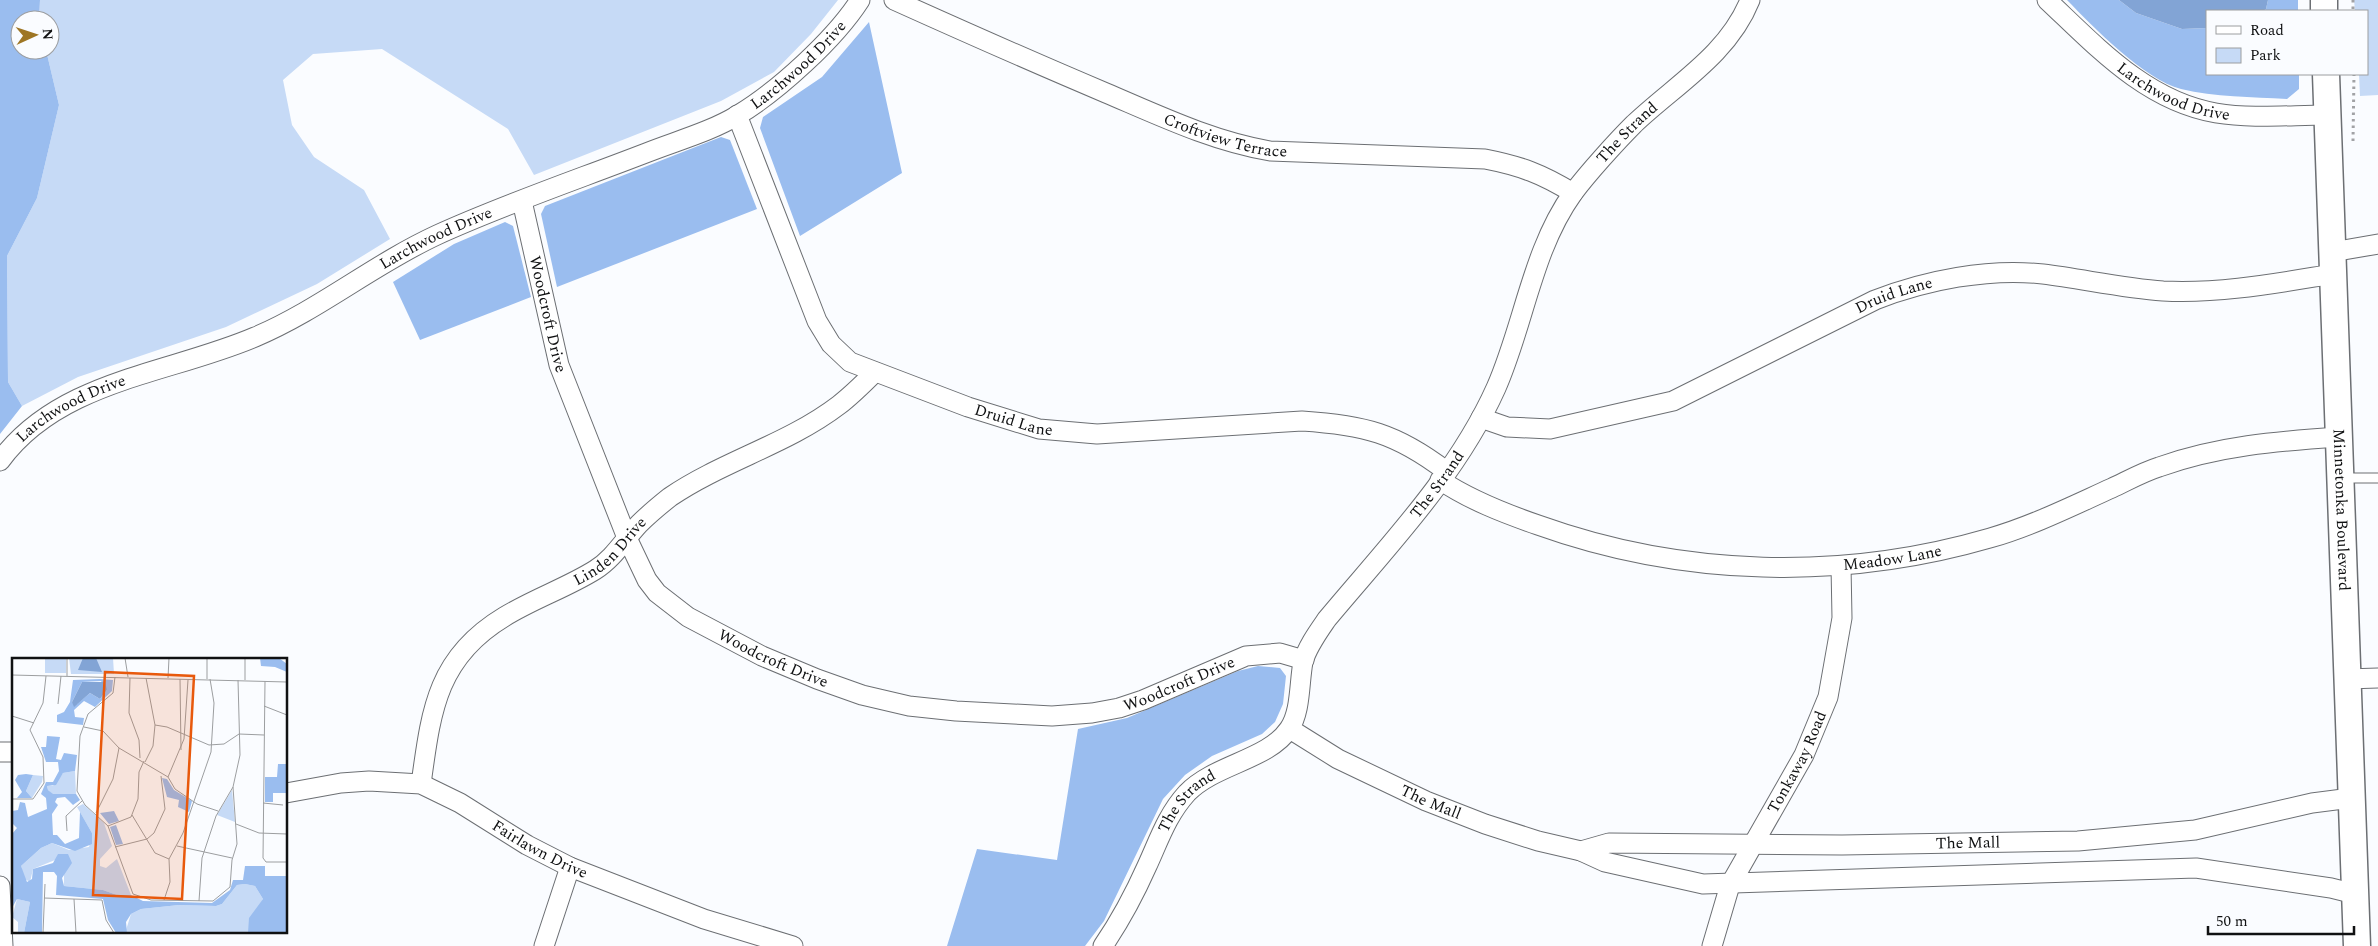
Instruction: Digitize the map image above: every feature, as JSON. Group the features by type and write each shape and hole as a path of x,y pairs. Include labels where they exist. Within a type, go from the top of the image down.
{"main road":[{"name":"Minnetonka Boulevard","path":"2326,75 2357,946"}],"street":[{"name":"Larchwood Drive","path":"0,461 14,442 60,408 96,390 255,337 434,236 737,116 814,54 849,18 860,0"},
{"name":"Croftview Terrace","path":"894,0 1205,135 1245,147 1270,151 1485,159 1519,165 1550,179 1573,193"},
{"name":"The Strand","path":"1103,946 1147,867 1162,830 1175,807 1204,779 1267,749 1290,729 1296,711 1304,660 1314,638 1327,619 1443,476 1481,418 1496,388 1518,329 1540,257 1573,193 1634,124 1674,91 1729,38 1743,17 1750,0"},
{"name":"Larchwood Drive","path":"2047,0 2093,43 2140,82 2187,107 2217,113 2250,116 2327,115"},
{"name":"Druid Lane","path":"737,116 817,321 831,344 850,362 1011,421 1039,429 1097,434 1302,421 1354,426 1386,434 1430,459 1443,476"},
{"name":"Woodcroft Drive","path":"522,201 559,365 627,538 647,580 657,593 688,617 762,656 816,679 862,695 909,706 1052,716 1119,708 1143,700 1246,656 1280,653 1304,660"},
{"name":"Druid Lane","path":"1481,418 1507,427 1550,429 1673,401 1875,300 1897,292 1950,280 2016,273 2174,291 2234,290 2333,263 2378,244"},
{"name":"Linden Drive","path":"421,784 430,722 436,700 447,674 460,654 479,635 504,616 596,570 610,558 640,523 676,494 717,469 773,443 838,406 875,372"},
{"name":"Meadow Lane","path":"1443,476 1464,496 1517,518 1566,535 1617,549 1680,561 1721,566 1762,568 1841,566 1907,557 1991,538 2034,522 2156,467 2198,454 2276,441 2339,437"},
{"name":"Tonkaway Road","path":"1712,946 1730,885 1804,755 1828,697 1842,618 1841,566"},
{"path":"2347,679 2378,678"},
{"name":"The Mall","path":"1290,729 1338,759 1426,801 1512,833 1581,851 1614,864 1703,884 1730,885 2196,868 2331,888 2355,894"},
{"name":"Fairlawn Drive","path":"288,793 350,782 421,784 460,803 527,845 570,868 704,918 793,946"},
{"name":"The Mall","path":"1581,851 1609,843 1752,845 2078,840 2195,830 2312,803 2351,798"},
{"path":"544,946 570,868"},
{"path":"0,886 4,946"}],"lane":[{"path":"2340,478 2378,478"}],"green space":[{"path":"40,0 838,0 811,34 774,72 721,101 534,175 508,129 382,49 313,54 283,80 292,125 314,157 364,190 390,239 317,284 226,327 78,377 22,406 8,382 7,256 37,198 59,105 48,60 60,60 60,10 40,10"},
{"path":"2354,0 2378,0 2378,95 2360,96 2359,75 2368,75 2368,10 2355,10"}],"shaded area":[{"path":"0,0 40,0 40,10 10,10 10,60 48,60 59,105 37,198 7,256 8,382 22,406 0,434"},
{"path":"2067,0 2119,0 2136,13 2182,29 2206,28 2206,75 2299,75 2299,89 2287,99 2207,94 2181,89 2167,84 2136,64"},
{"path":"2119,0 2268,0 2264,10 2206,10 2206,28 2182,29 2136,13"},
{"path":"2268,0 2298,0 2298,10 2264,10"},
{"path":"869,22 902,173 800,236 760,128 763,117 822,77"},
{"path":"721,137 730,140 757,209 557,287 541,214 545,206"},
{"path":"505,222 513,226 531,297 420,340 393,282 454,244"},
{"path":"1258,666 1280,668 1286,676 1283,704 1275,722 1262,734 1212,756 1185,775 1163,799 1104,921 1085,946 947,946 977,849 1057,860 1078,729 1127,718 1238,671"}]}
